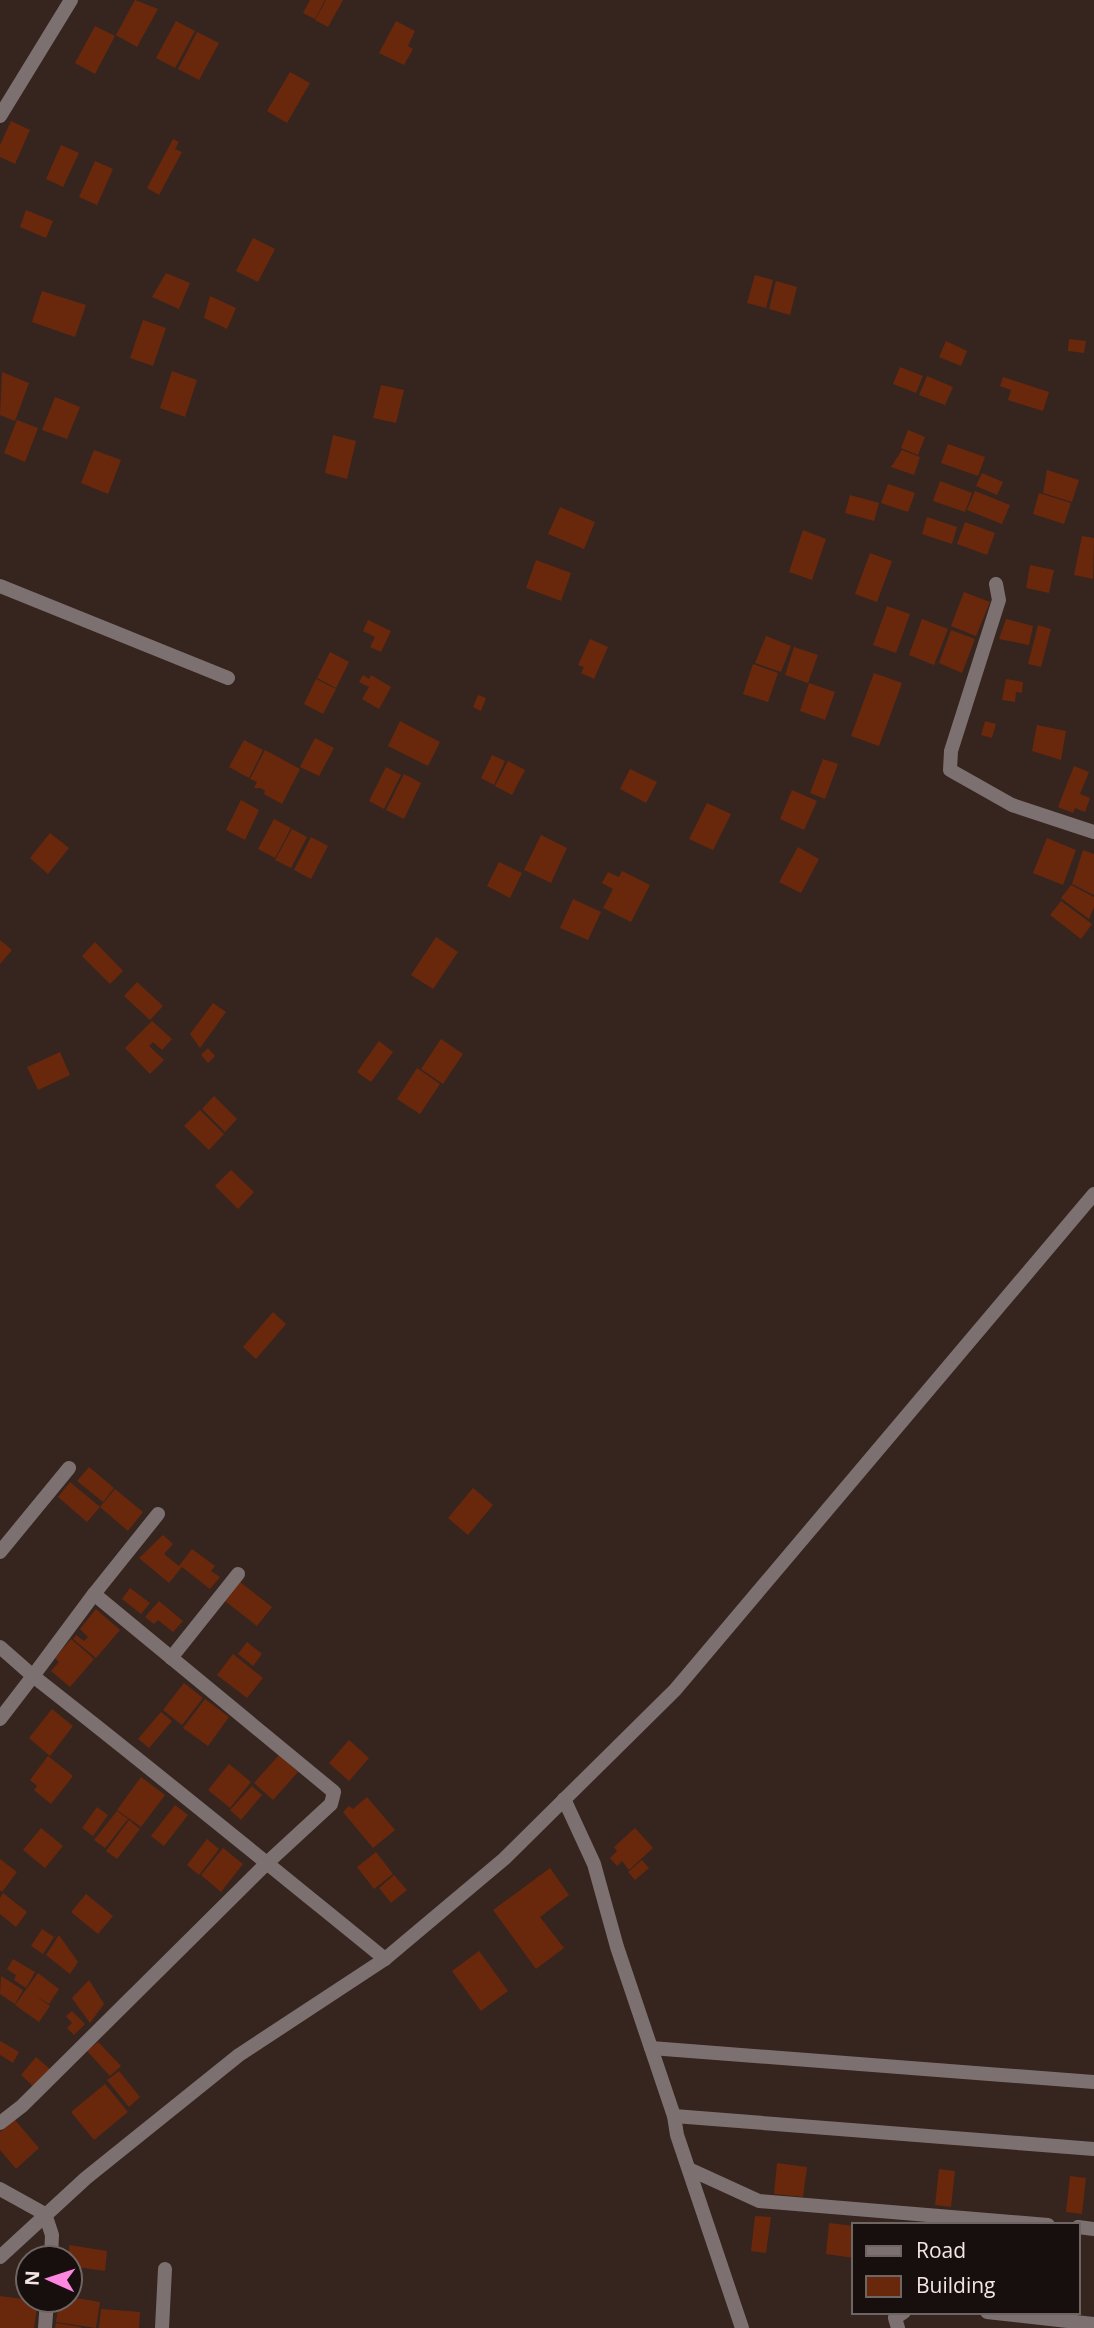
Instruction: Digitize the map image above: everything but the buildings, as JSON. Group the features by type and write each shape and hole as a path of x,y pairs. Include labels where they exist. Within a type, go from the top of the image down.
{"street":[{"path":"0,116 71,0"},
{"path":"996,584 999,600 951,751 950,770 1012,805 1094,832"},
{"path":"0,586 228,678"},
{"path":"0,2257 45,2214 239,2055 385,1959 504,1859 675,1690 1094,1194"},
{"path":"0,1552 69,1468"},
{"path":"0,1719 158,1514"},
{"path":"171,1658 238,1574"},
{"path":"0,2123 22,2106 267,1863 331,1804 334,1791 94,1594"},
{"path":"0,1647 385,1959"},
{"path":"564,1799 594,1864 689,2169 742,2328"},
{"path":"651,2048 1094,2082"},
{"path":"674,2116 1094,2148"},
{"path":"689,2169 759,2200 1025,2223"},
{"path":"0,2189 45,2214 52,2235 52,2244"},
{"path":"162,2328 165,2269"},
{"path":"898,2328 895,2318 901,2314"},
{"path":"1005,2314 1094,2324"}]}
